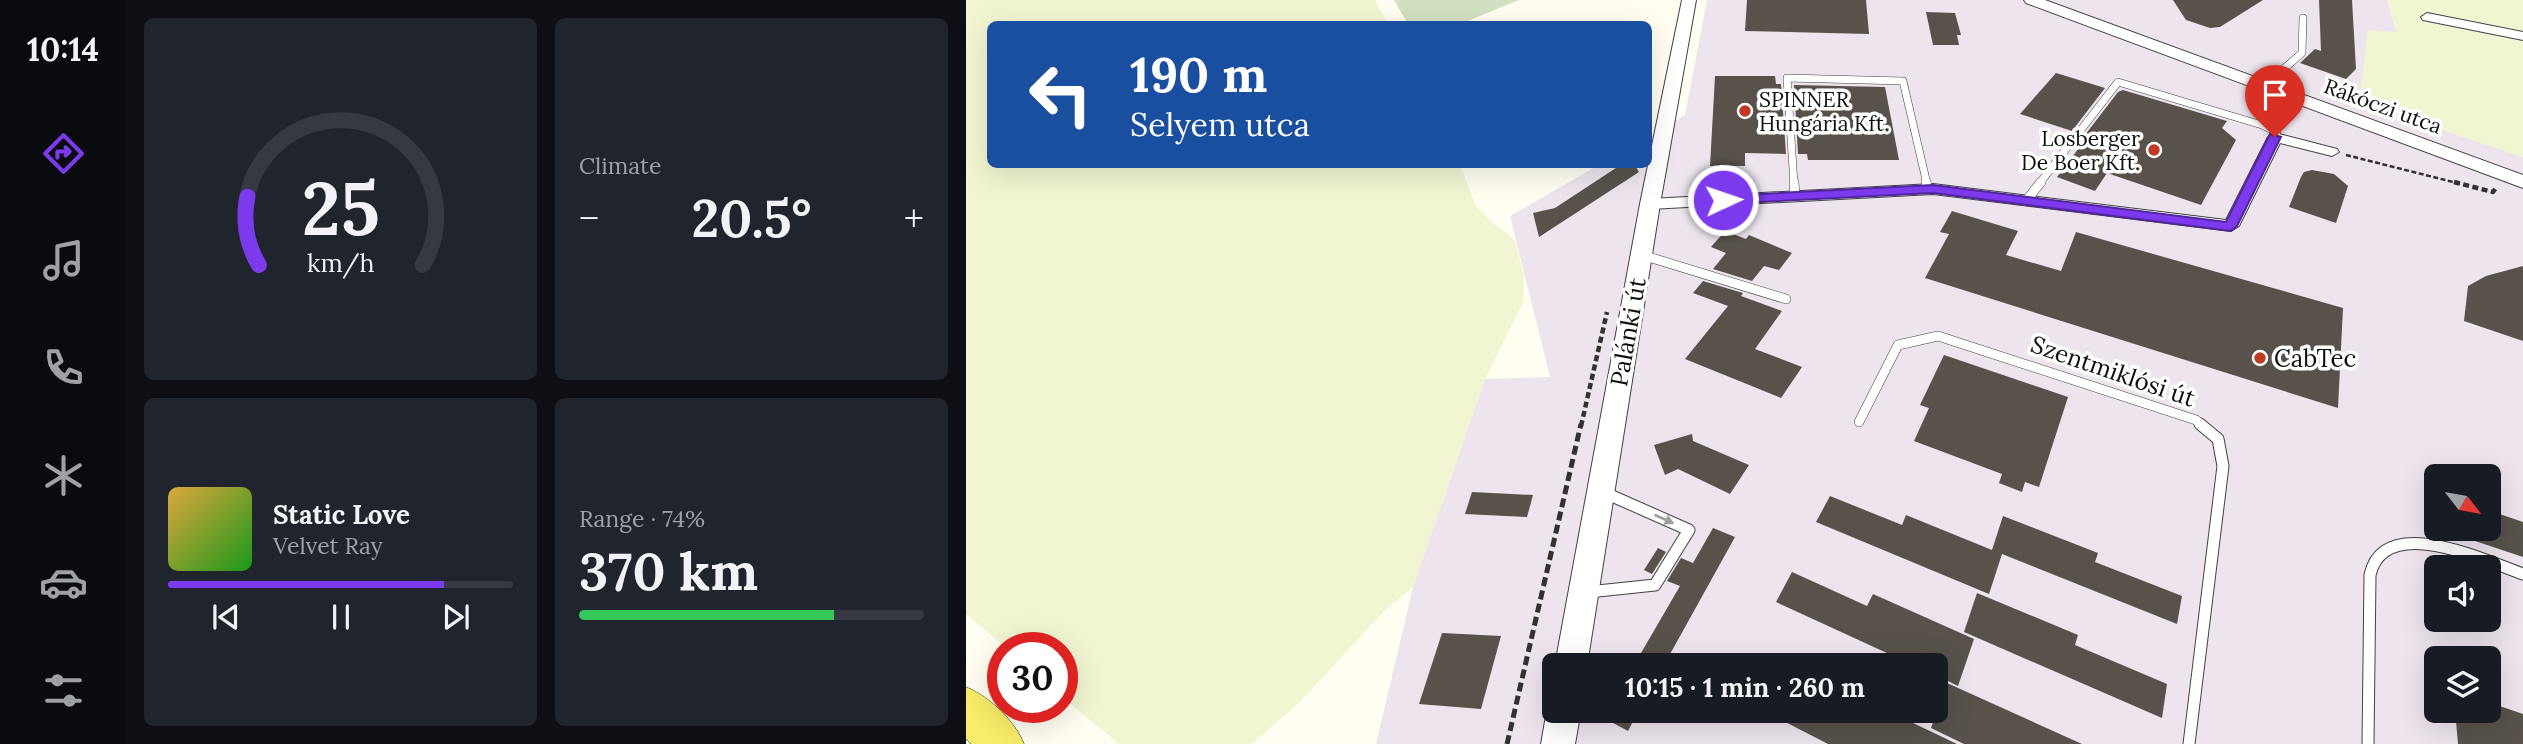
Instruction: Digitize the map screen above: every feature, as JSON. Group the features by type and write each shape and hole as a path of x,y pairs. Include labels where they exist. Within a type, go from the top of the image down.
{"street":[{"name":"Palánki út","path":"1574,653 1641,255 1689,0"},
{"name":"Rákóczi utca","path":"2031,0 2514,179"},
{"path":"2427,17 2523,36"},
{"path":"1650,204 1928,189 2231,226 2275,137 2332,152"},
{"path":"1558,744 1562,723"}],"lane":[{"path":"2264,86 2302,53 2302,18"},
{"path":"1796,196 1787,78 1903,81 1928,189"},
{"path":"2026,201 2118,82 2262,125 2277,132 2275,137"},
{"path":"1641,255 1786,299"},
{"name":"Szentmiklósi út","path":"1858,422 1898,345 1938,336 2196,419 2217,439 2223,466 2189,744"},
{"path":"1584,593 1655,585 1689,530 1601,491"},
{"path":"2368,744 2370,575 2375,559 2394,544 2435,545 2523,574"}],"path":[{"path":"2332,152 2493,192 2514,179"},
{"path":"1507,744 1610,300"}],"shaded area":[{"path":"1707,0 2387,0 2397,33 2359,102 2523,157 2523,744 1376,744 1413,587 1485,379 1550,377 1510,216 1594,168 1652,168 1652,134 1685,115"}],"green space":[{"path":"966,0 1375,0 1386,21 987,21 987,168 1461,168 1476,206 1515,240 1524,276 1523,302 1485,379 1413,587 1384,611 1299,703 1252,744 1119,744 1078,710 1078,632 987,632 966,614"},
{"path":"1394,0 1519,0 1467,21 1406,21"},
{"path":"2387,0 2523,0 2523,157 2359,102 2368,30 2397,32"}],"building":[{"path":"1747,0 1866,0 1869,34 1745,31"},
{"path":"2173,0 2263,0 2220,27 2210,28 2186,20"},
{"path":"2319,0 2352,0 2356,69 2346,79 2300,63 2315,49 2321,51"},
{"path":"1926,12 1955,13 1961,35 1957,35 1959,45 1933,45"},
{"path":"2056,73 2105,88 2072,131 2020,114"},
{"name":"SPINNER Hungária Kft.","path":"1715,76 1775,76 1776,84 1781,84 1786,154 1745,153 1745,166 1710,166"},
{"path":"1794,85 1885,87 1899,160 1808,160 1807,154 1798,154"},
{"name":"Losberger De Boer Kft.","path":"2123,90 2227,121 2222,128 2236,140 2201,205 2107,173 2095,191 2057,177 2088,136 2085,135 2118,92"},
{"path":"1616,168 1636,168 1639,172 1539,237 1533,213 1555,208"},
{"path":"2312,170 2334,174 2348,186 2336,223 2289,207 2304,172"},
{"name":"CabTec","path":"1952,211 2018,231 2006,255 2061,271 2076,232 2343,308 2338,408 1925,278 1949,234 1940,232"},
{"path":"1725,231 1746,239 1749,235 1792,253 1779,270 1764,266 1752,281 1713,269 1726,253 1711,247"},
{"path":"2523,266 2523,341 2464,321 2468,286 2486,276"},
{"path":"1703,281 1743,293 1741,296 1782,311 1755,349 1802,367 1781,398 1685,359 1728,306 1693,293"},
{"path":"1944,355 2068,397 2039,487 2025,482 2022,492 1999,483 2002,474 1914,441 1929,408 1920,405"},
{"path":"1692,434 1693,441 1749,465 1730,494 1678,469 1665,475 1654,445"},
{"path":"1472,492 1533,495 1527,517 1465,514"},
{"path":"1830,496 1902,525 1906,515 1992,550 2003,516 2098,553 2095,562 2182,596 2177,624 2002,554 1989,594 1816,522"},
{"path":"2501,514 2523,522 2523,557 2475,541 2501,541"},
{"path":"1713,528 1735,537 1671,653 1641,653 1680,586 1667,581 1681,558 1693,563"},
{"path":"1658,548 1666,552 1652,574 1644,570"},
{"path":"1792,572 1867,606 1873,594 1974,639 1958,686 1948,681 1948,653 1887,653 1776,602"},
{"path":"1977,593 2078,635 2075,645 2167,684 2162,718 1964,632"},
{"path":"1442,633 1501,636 1481,709 1419,704"},
{"path":"1948,683 2082,744 1964,744 1931,728 1933,723 1948,723"},
{"path":"2501,706 2523,714 2523,744 2458,744 2456,723 2501,723"},
{"path":"1613,723 1632,723 1628,731"},
{"path":"1787,723 1913,723 1957,744 1828,744"}],"place":[{"name":"SPINNER Hungária Kft.","path":"1745,111"},
{"name":"Losberger De Boer Kft.","path":"2154,150"},
{"name":"CabTec","path":"2260,358"}],"route":[{"path":"1723,200 1933,189 2231,226 2275,137"}]}
